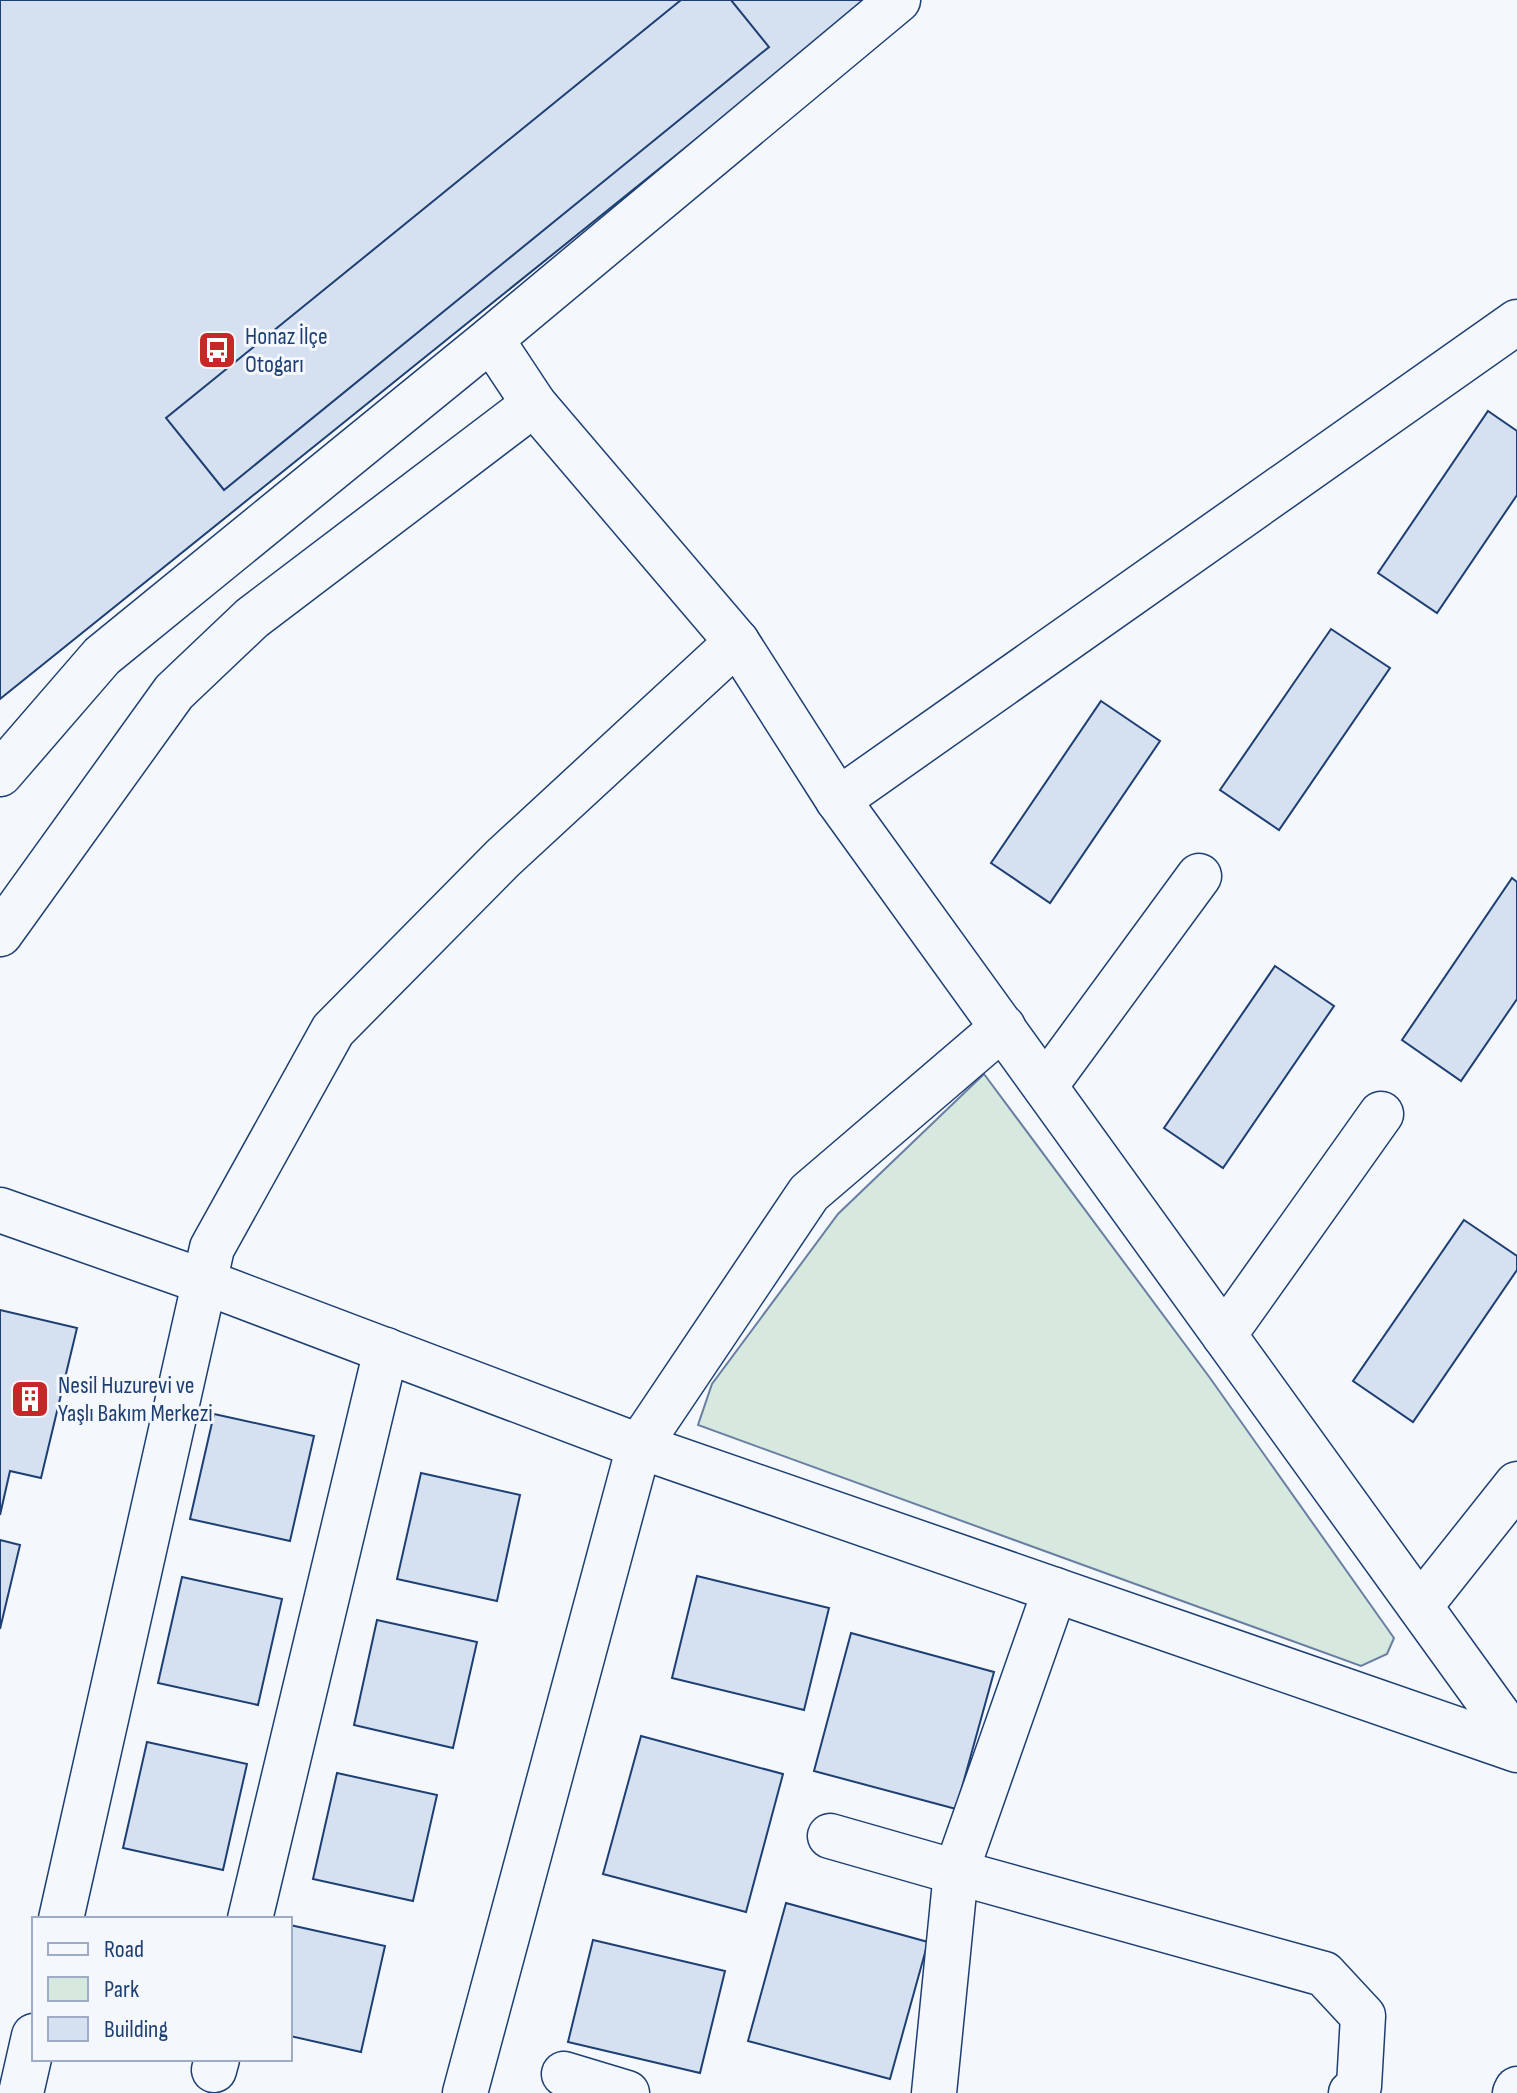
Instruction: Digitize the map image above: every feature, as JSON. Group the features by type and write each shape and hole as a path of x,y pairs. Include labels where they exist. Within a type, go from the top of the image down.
{"street":[{"path":"0,774 102,656 491,339 898,0"},
{"path":"838,800 1517,322"},
{"path":"491,339 534,404 737,642 838,800 1517,1741"},
{"path":"0,934 174,692 252,618 534,404"},
{"path":"61,1917 212,1248 333,1030 503,858 737,642"},
{"path":"1045,1086 1199,876"},
{"path":"465,2093 639,1446 809,1193 1003,1027"},
{"path":"1224,1335 1381,1114"},
{"path":"0,1210 205,1282 639,1446 1517,1750"},
{"path":"250,1917 386,1350"},
{"path":"1420,1606 1517,1484"},
{"path":"934,2093 956,1872 1055,1590"},
{"path":"830,1836 1324,1974 1363,2016 1359,2086 1351,2093"},
{"path":"21,2093 32,2045"},
{"path":"564,2074 627,2093"}],"green space":[{"path":"984,1074 1210,1378 1394,1638 1387,1654 1361,1666 698,1425 712,1384 838,1214"}],"building":[{"name":"Honaz İlçe Otogarı","path":"0,0 869,0 0,699"},
{"path":"681,0 731,0 769,47 224,490 166,418"},
{"path":"1488,411 1517,431 1517,495 1437,613 1378,573"},
{"path":"1331,629 1390,668 1279,830 1220,790"},
{"path":"1101,701 1160,741 1050,903 991,863"},
{"path":"1512,878 1517,882 1517,999 1461,1081 1402,1040"},
{"path":"1275,966 1334,1006 1223,1168 1164,1128"},
{"path":"1464,1220 1517,1256 1517,1270 1413,1422 1353,1381"},
{"name":"Nesil Huzurevi ve Yaşlı Bakım Merkezi","path":"0,1310 77,1328 41,1478 10,1471 0,1515"},
{"path":"214,1414 314,1436 290,1541 190,1519"},
{"path":"421,1473 520,1495 497,1601 397,1579"},
{"path":"0,1540 20,1545 0,1629"},
{"path":"697,1576 829,1608 804,1710 672,1678"},
{"path":"182,1577 282,1599 258,1705 158,1683"},
{"path":"377,1620 477,1642 453,1748 354,1725"},
{"path":"851,1633 994,1672 956,1809 814,1771"},
{"path":"641,1736 783,1774 746,1912 603,1874"},
{"path":"147,1742 247,1764 223,1870 123,1848"},
{"path":"337,1773 437,1795 413,1901 313,1879"},
{"path":"786,1903 928,1942 890,2079 748,2041"},
{"path":"292,1925 385,1946 361,2052 292,2036"},
{"path":"593,1940 725,1971 700,2073 568,2042"}],"place":[{"name":"Honaz İlçe Otogarı","path":"217,350"},
{"name":"Nesil Huzurevi ve Yaşlı Bakım Merkezi","path":"30,1399"}]}
